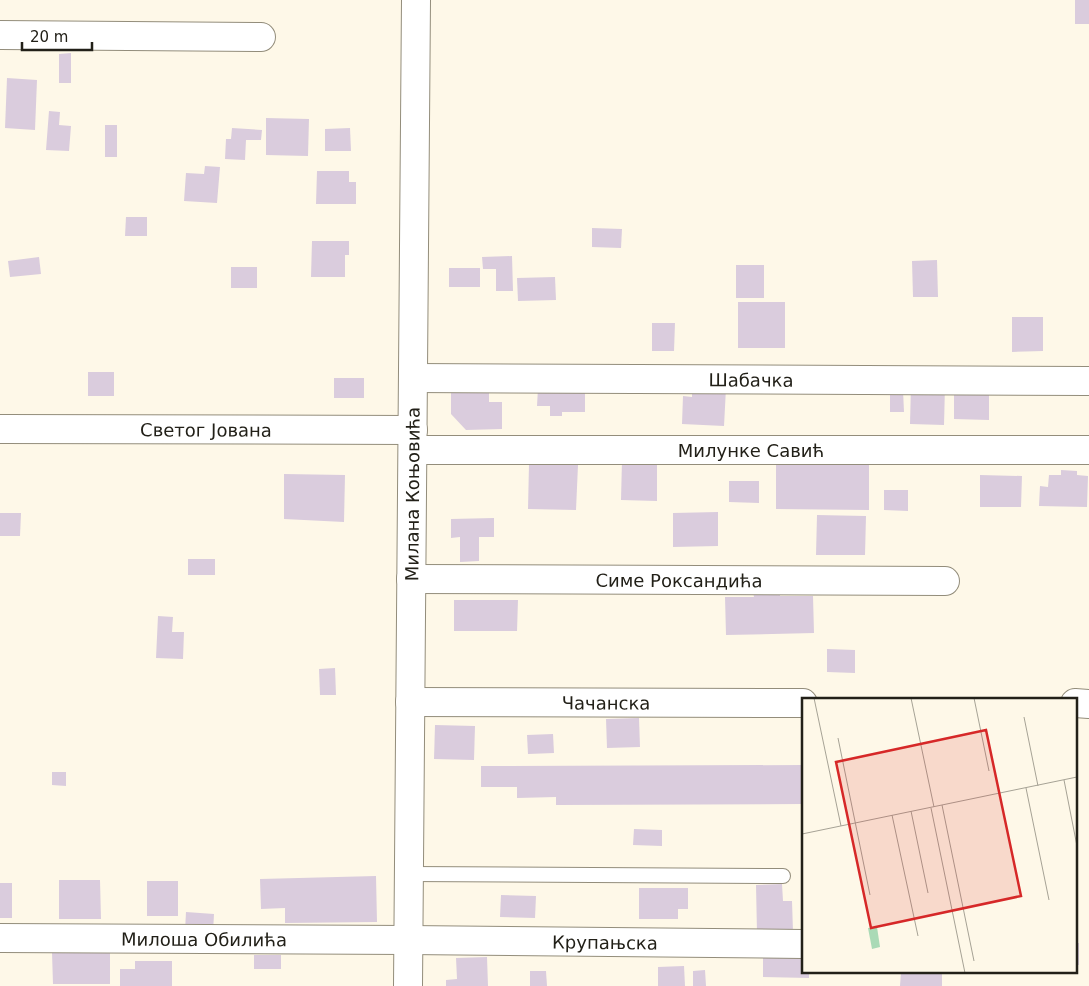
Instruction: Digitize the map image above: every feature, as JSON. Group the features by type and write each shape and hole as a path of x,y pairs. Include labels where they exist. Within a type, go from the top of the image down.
{"street":[{"name":"Милана Коњовића","path":"408,986 416,0"},
{"path":"0,35 261,37"},
{"name":"Шабачка","path":"413,378 1089,381"},
{"name":"Светог Јована","path":"0,429 413,440"},
{"name":"Милунке Савић","path":"413,440 1089,450"},
{"name":"Симе Роксандића","path":"411,579 945,581"},
{"name":"Чачанска","path":"410,702 802,703"},
{"path":"1076,704 1089,704"},
{"name":"Милоша Обилића","path":"0,938 408,940"},
{"name":"Крупањска","path":"408,940 802,944"}],"lane":[{"path":"408,874 783,876"}],"building":[{"path":"1075,0 1089,0 1089,24 1075,24"},
{"path":"71,53 71,83 59,83 59,54"},
{"path":"7,78 37,80 35,130 5,128"},
{"path":"49,111 60,112 59,125 71,126 69,151 46,150"},
{"path":"266,118 309,119 308,156 266,155"},
{"path":"105,125 117,125 117,157 105,157"},
{"path":"232,128 262,130 261,140 246,140 245,160 225,159 226,139 231,139"},
{"path":"350,128 351,151 325,151 325,129"},
{"path":"205,166 220,167 217,203 184,201 186,173 204,174"},
{"path":"317,171 349,171 349,182 356,182 356,204 316,204"},
{"path":"126,217 147,217 147,236 125,236"},
{"path":"592,228 622,229 621,248 592,247"},
{"path":"312,241 349,241 349,255 345,255 345,277 311,277"},
{"path":"512,256 513,291 496,291 496,269 483,269 482,257"},
{"path":"39,257 41,274 10,277 8,261"},
{"path":"937,260 938,297 913,297 912,261"},
{"path":"736,265 764,265 764,298 736,298"},
{"path":"231,267 257,267 257,288 231,288"},
{"path":"449,268 480,268 480,287 449,287"},
{"path":"555,277 556,300 518,301 517,278"},
{"path":"738,302 785,302 785,348 738,348"},
{"path":"1012,317 1043,317 1043,351 1012,352"},
{"path":"652,323 675,323 674,351 652,351"},
{"path":"88,372 114,372 114,396 88,396"},
{"path":"334,378 364,378 364,398 334,398"},
{"path":"911,385 945,386 944,425 910,424"},
{"path":"692,387 726,388 724,426 682,424 683,396 692,397"},
{"path":"489,388 489,402 502,402 502,429 466,430 451,414 451,389"},
{"path":"538,388 585,388 585,412 562,412 562,416 550,416 550,406 537,406"},
{"path":"954,388 989,388 989,420 954,419"},
{"path":"890,390 903,390 904,412 890,412"},
{"path":"776,457 869,458 869,510 776,509"},
{"path":"622,460 657,461 657,501 621,500"},
{"path":"529,464 578,465 576,510 528,509"},
{"path":"1061,470 1077,471 1077,475 1088,476 1087,507 1039,506 1040,486 1048,487 1049,475 1061,475"},
{"path":"284,474 345,475 344,522 284,519"},
{"path":"980,475 1022,476 1021,507 980,507"},
{"path":"729,481 759,481 759,503 729,502"},
{"path":"884,490 908,490 908,511 884,510"},
{"path":"718,512 718,546 673,547 673,513"},
{"path":"0,513 21,513 20,536 0,536"},
{"path":"817,515 866,516 865,555 816,555"},
{"path":"494,518 494,537 479,537 479,561 460,562 460,537 451,538 451,519"},
{"path":"188,559 215,559 215,575 188,575"},
{"path":"753,592 780,592 780,596 813,596 814,633 726,635 725,597 754,597"},
{"path":"454,600 518,600 517,631 454,631"},
{"path":"158,616 173,617 172,632 184,632 183,659 156,658"},
{"path":"827,649 855,650 855,673 827,672"},
{"path":"335,668 336,695 320,695 319,669"},
{"path":"639,718 640,747 607,748 606,719"},
{"path":"435,725 475,726 474,760 434,759"},
{"path":"553,734 554,753 528,754 527,735"},
{"path":"802,765 802,804 556,805 556,797 517,798 517,787 481,787 481,766"},
{"path":"52,772 66,772 66,786 52,785"},
{"path":"634,829 662,830 662,846 633,845"},
{"path":"376,876 377,922 285,923 285,908 261,909 260,879"},
{"path":"59,880 100,880 101,919 59,919"},
{"path":"147,881 178,881 178,916 147,916"},
{"path":"0,883 12,883 12,918 0,918"},
{"path":"782,884 783,901 792,901 793,932 757,933 756,885"},
{"path":"639,888 688,888 688,909 678,909 678,919 639,919"},
{"path":"501,895 536,896 535,918 500,917"},
{"path":"186,912 214,914 213,933 185,931"},
{"path":"1076,943 1079,943 1079,965 1076,965"},
{"path":"110,952 110,984 53,984 52,953"},
{"path":"254,955 281,955 281,969 254,969"},
{"path":"763,955 802,956 802,974 809,974 809,978 763,977"},
{"path":"487,957 488,986 446,986 446,980 457,979 456,958"},
{"path":"135,961 172,961 172,986 120,986 120,969 135,969"},
{"path":"684,966 685,986 658,986 658,967"},
{"path":"705,970 706,986 693,986 693,971"},
{"path":"530,971 546,971 547,986 530,986"},
{"path":"901,974 942,974 942,986 900,986"}]}
